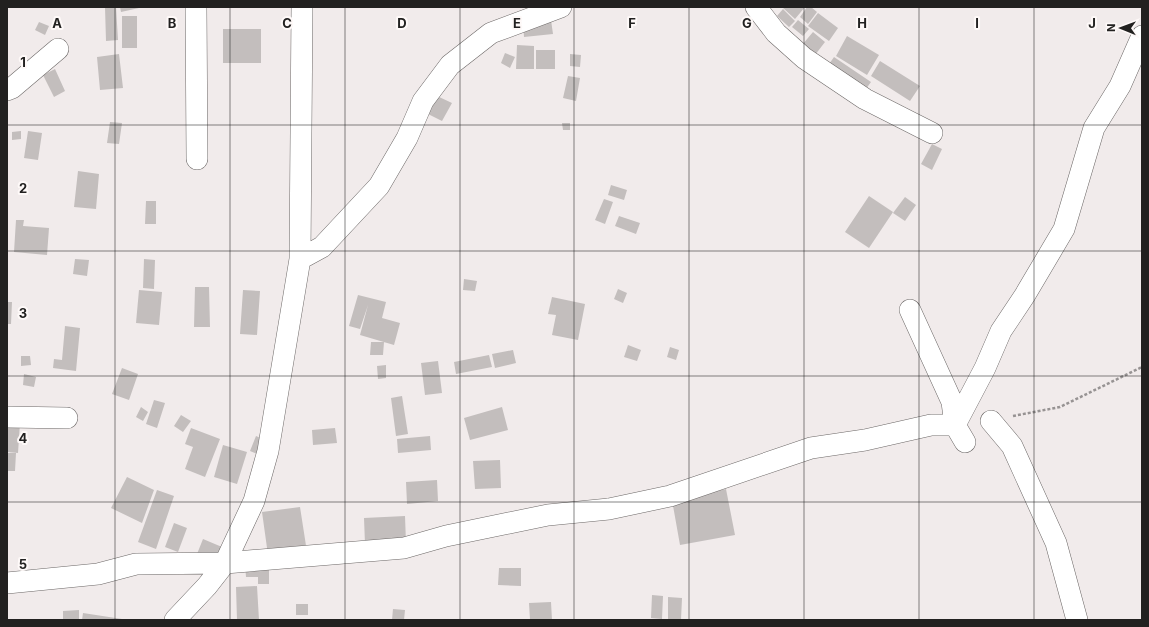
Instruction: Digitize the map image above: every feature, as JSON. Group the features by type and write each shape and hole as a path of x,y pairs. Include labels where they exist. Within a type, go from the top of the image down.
{"street":[{"path":"196,7 197,158"},
{"path":"175,620 207,586 225,563 254,501 268,451 300,259 302,7"},
{"path":"300,259 322,246 379,186 407,138 422,101 450,65 491,33 561,7"},
{"path":"756,7 776,33 804,58 865,99 932,133"},
{"path":"960,433 1001,331 1025,295 1064,229 1094,128 1120,86 1142,36"},
{"path":"7,90 12,88 58,49"},
{"path":"910,310 952,402 960,433"},
{"path":"7,418 67,418"},
{"path":"991,421 1012,446 1056,543 1077,620"},
{"path":"7,583 98,574 136,564 225,563 404,548 446,536 548,515 609,510 670,496 811,448 865,440 931,425 960,433"}],"path":[{"path":"991,421 1060,407 1142,367"}],"building":[{"path":"105,7 116,7 118,40 106,41"},
{"path":"120,7 139,7 139,8 121,12"},
{"path":"782,7 805,7 795,19"},
{"path":"807,7 811,7 817,12 808,24 800,17"},
{"path":"783,9 795,21 789,27 777,16"},
{"path":"818,13 838,28 829,41 808,26"},
{"path":"122,16 137,16 137,48 122,48"},
{"path":"551,20 553,34 524,37 523,23"},
{"path":"798,20 809,29 803,36 792,27"},
{"path":"39,22 49,26 45,35 35,30"},
{"path":"223,29 261,29 261,63 223,63"},
{"path":"813,32 825,42 815,55 802,45"},
{"path":"847,36 879,55 867,75 836,56"},
{"path":"517,45 534,46 534,69 516,69"},
{"path":"536,50 555,50 555,69 536,69"},
{"path":"505,53 515,57 510,68 501,63"},
{"path":"119,54 123,88 100,90 97,57"},
{"path":"570,54 581,55 580,67 570,66"},
{"path":"834,57 871,82 863,93 827,67"},
{"path":"880,61 920,86 910,101 871,76"},
{"path":"55,69 65,91 54,97 43,75"},
{"path":"568,76 580,78 576,101 563,98"},
{"path":"437,96 452,103 442,121 428,114"},
{"path":"110,122 122,123 119,144 107,143"},
{"path":"562,123 570,123 570,130 563,130"},
{"path":"21,131 21,139 12,140 12,132"},
{"path":"28,131 42,133 38,160 24,158"},
{"path":"932,144 942,149 932,170 921,164"},
{"path":"78,171 99,174 96,209 74,207"},
{"path":"611,185 627,190 624,200 608,195"},
{"path":"869,196 893,212 869,248 845,232"},
{"path":"905,197 916,205 905,221 893,213"},
{"path":"604,199 613,202 605,224 595,220"},
{"path":"146,201 156,201 156,224 145,224"},
{"path":"619,216 640,223 636,234 615,226"},
{"path":"16,220 24,220 23,226 49,228 47,255 14,252"},
{"path":"75,259 89,260 87,276 73,274"},
{"path":"144,259 155,260 154,289 143,288"},
{"path":"464,279 477,281 475,291 463,290"},
{"path":"195,287 209,287 210,327 194,327"},
{"path":"618,289 627,293 623,303 614,299"},
{"path":"139,290 162,292 159,325 136,323"},
{"path":"243,290 260,291 257,335 240,334"},
{"path":"358,295 386,302 382,318 400,323 394,345 360,335 368,305 360,329 349,326"},
{"path":"552,297 585,304 578,340 552,335 556,315 548,314"},
{"path":"7,302 12,302 11,324 7,324"},
{"path":"65,326 80,328 76,371 53,368 54,359 62,360"},
{"path":"371,342 384,342 383,355 370,355"},
{"path":"628,345 641,350 637,361 624,357"},
{"path":"670,347 679,350 676,360 667,357"},
{"path":"513,350 516,363 495,368 492,354"},
{"path":"489,355 492,367 456,374 454,362"},
{"path":"21,356 30,356 31,365 21,366"},
{"path":"438,361 442,393 425,395 421,363"},
{"path":"386,365 386,378 378,379 377,366"},
{"path":"122,368 138,374 129,400 112,394"},
{"path":"24,374 36,377 34,387 23,385"},
{"path":"402,396 408,434 396,436 391,398"},
{"path":"154,400 165,403 157,428 146,424"},
{"path":"141,407 148,412 143,421 136,417"},
{"path":"502,407 508,430 470,440 464,418"},
{"path":"181,415 191,421 183,432 174,426"},
{"path":"7,423 20,423 18,453 7,452"},
{"path":"191,428 220,439 205,477 185,469 193,447 185,444"},
{"path":"335,428 337,443 313,445 312,430"},
{"path":"256,436 270,442 264,457 250,451"},
{"path":"430,436 431,450 398,453 397,439"},
{"path":"223,445 247,452 237,484 214,477"},
{"path":"7,453 16,453 15,471 7,471"},
{"path":"500,460 501,488 475,489 473,461"},
{"path":"127,477 154,490 142,523 111,508"},
{"path":"437,480 438,501 407,504 406,482"},
{"path":"726,489 735,535 680,545 672,500"},
{"path":"157,490 174,496 156,549 138,542"},
{"path":"300,507 307,552 268,555 262,512"},
{"path":"405,516 406,543 365,544 364,518"},
{"path":"174,523 187,528 178,552 165,547"},
{"path":"203,539 222,547 217,562 197,554"},
{"path":"269,562 269,584 258,584 258,577 246,577 245,564"},
{"path":"499,568 521,568 521,586 498,585"},
{"path":"257,586 259,620 237,620 236,587"},
{"path":"652,595 663,596 662,619 651,618"},
{"path":"668,597 682,598 681,620 668,620"},
{"path":"551,602 552,620 530,620 529,603"},
{"path":"296,604 308,604 308,615 296,615"},
{"path":"393,609 405,610 404,620 392,620"},
{"path":"79,610 79,620 63,620 63,611"},
{"path":"83,613 122,619 82,620"}]}
